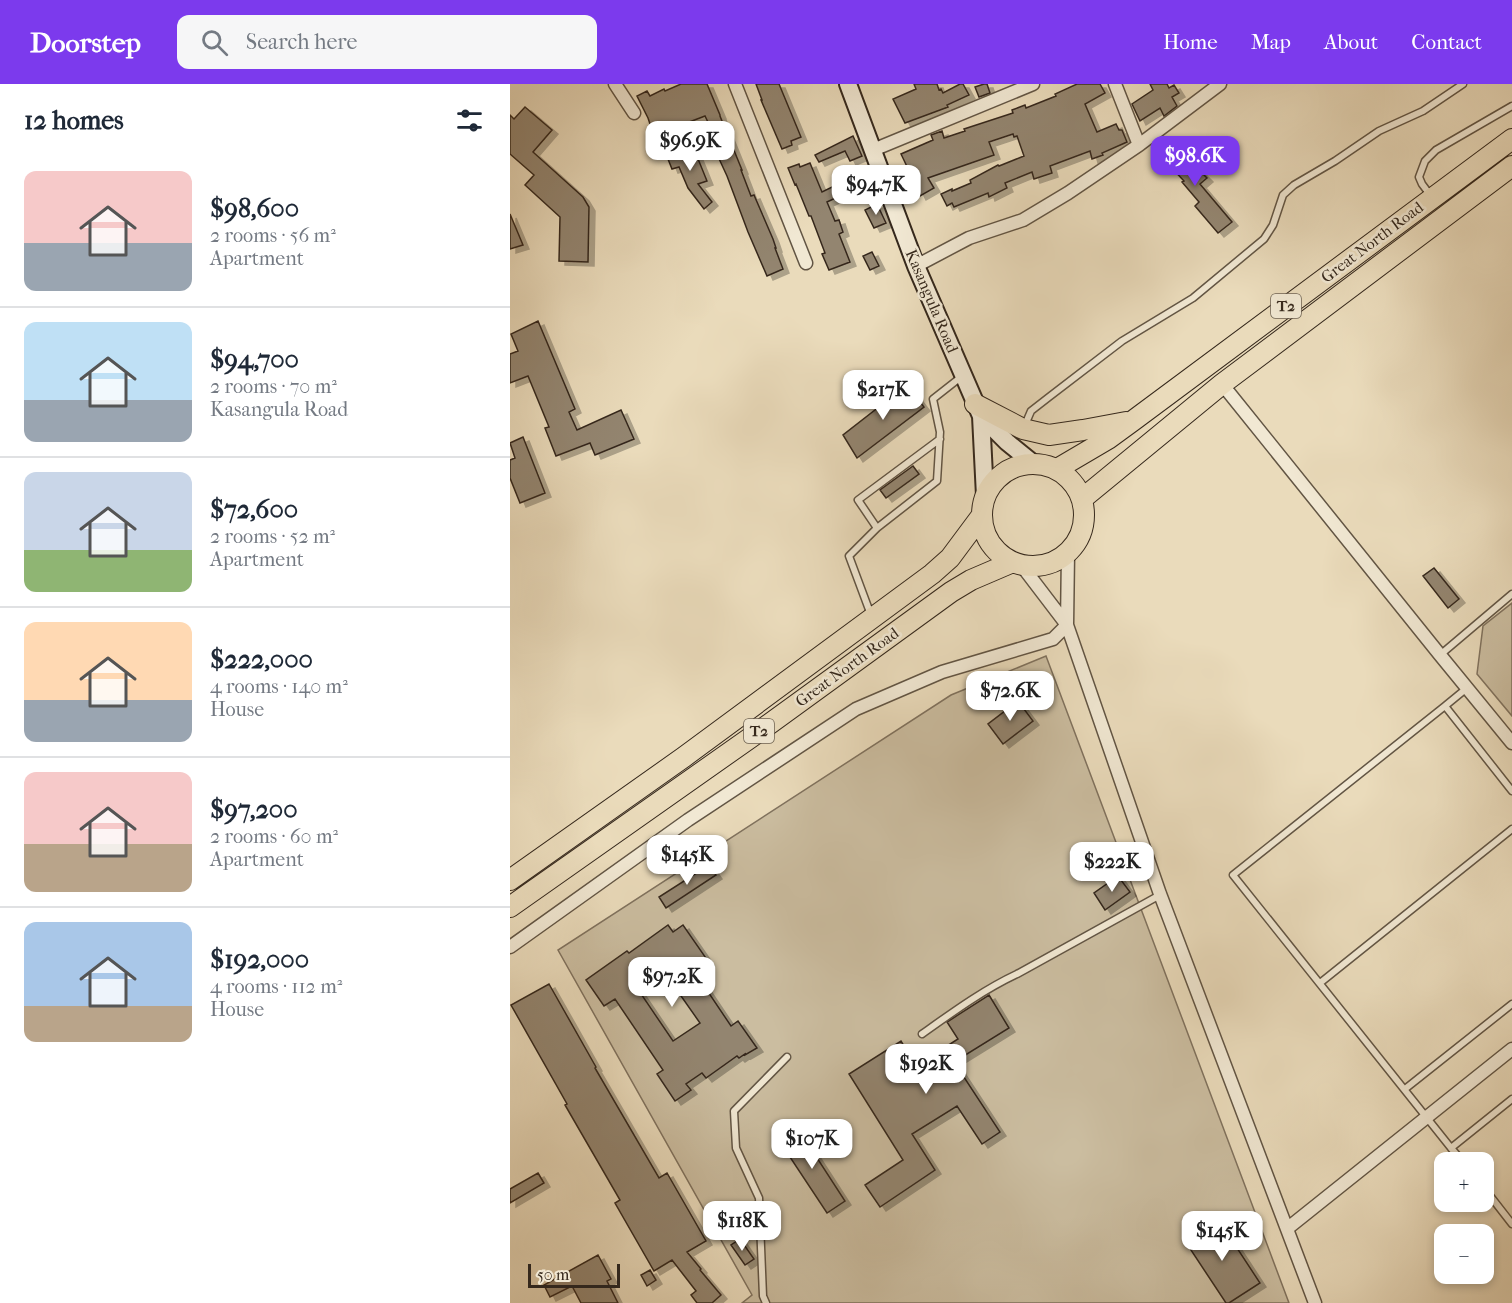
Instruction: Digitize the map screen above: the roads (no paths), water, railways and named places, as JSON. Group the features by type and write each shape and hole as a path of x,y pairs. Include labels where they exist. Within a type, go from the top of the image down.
{"main road":[{"name":"Kasangula Road","path":"848,84 916,266 978,410 1007,442 1034,464"},
{"name":"Great North Road","path":"1057,469 1108,439 1512,139"},
{"name":"Great North Road","path":"1082,499 1222,384 1512,166"},
{"name":"Kasangula Road","path":"978,410 983,506"},
{"path":"978,410 1023,429 1049,435 1134,420"},
{"name":"T2","path":"983,506 995,480 1008,470 1034,464 1057,469"},
{"path":"1057,469 1072,482 1082,499 1085,518 1080,538 1068,553"},
{"path":"983,506 983,525 990,543 997,551 1018,564"},
{"name":"Great North Road","path":"510,880 684,757 932,574 950,558 983,506"},
{"name":"T2","path":"1018,564 1032,567 1052,564 1068,553"},
{"name":"Great North Road","path":"510,907 750,738 951,592 971,580 1018,564"}],"street":[{"path":"615,84 634,113"},
{"path":"735,84 806,263"},
{"path":"873,150 1033,84"},
{"path":"1114,84 1138,145"},
{"path":"916,266 969,238 1023,220 1068,193 1138,145 1220,84"},
{"path":"1222,384 1512,743"},
{"path":"510,947 688,820 856,709 942,672 1053,639 1067,625 1068,553"},
{"path":"1018,564 1067,625 1160,894 1315,1303"},
{"path":"1288,1228 1512,1049"}],"lane":[{"path":"1023,429 1031,411 1048,397 1122,341 1193,298 1264,239 1274,225 1283,195 1294,185 1379,131 1423,111 1463,84"},
{"path":"1432,198 1419,177 1425,161 1436,150 1512,106"},
{"path":"873,619 849,556 877,528 937,481 940,432 933,399 963,375"},
{"path":"877,528 858,500 940,439"},
{"path":"1440,655 1512,594"},
{"path":"1454,1152 1233,875 1467,688"},
{"path":"1445,706 1512,790"},
{"path":"1320,983 1512,829"},
{"path":"922,1034 998,983 1160,894"},
{"path":"1405,1089 1512,1004"},
{"path":"766,1303 763,1296 759,1198 736,1148 734,1111 787,1057"},
{"path":"1451,1148 1512,1100"},
{"path":"1494,1201 1512,1224"}]}
